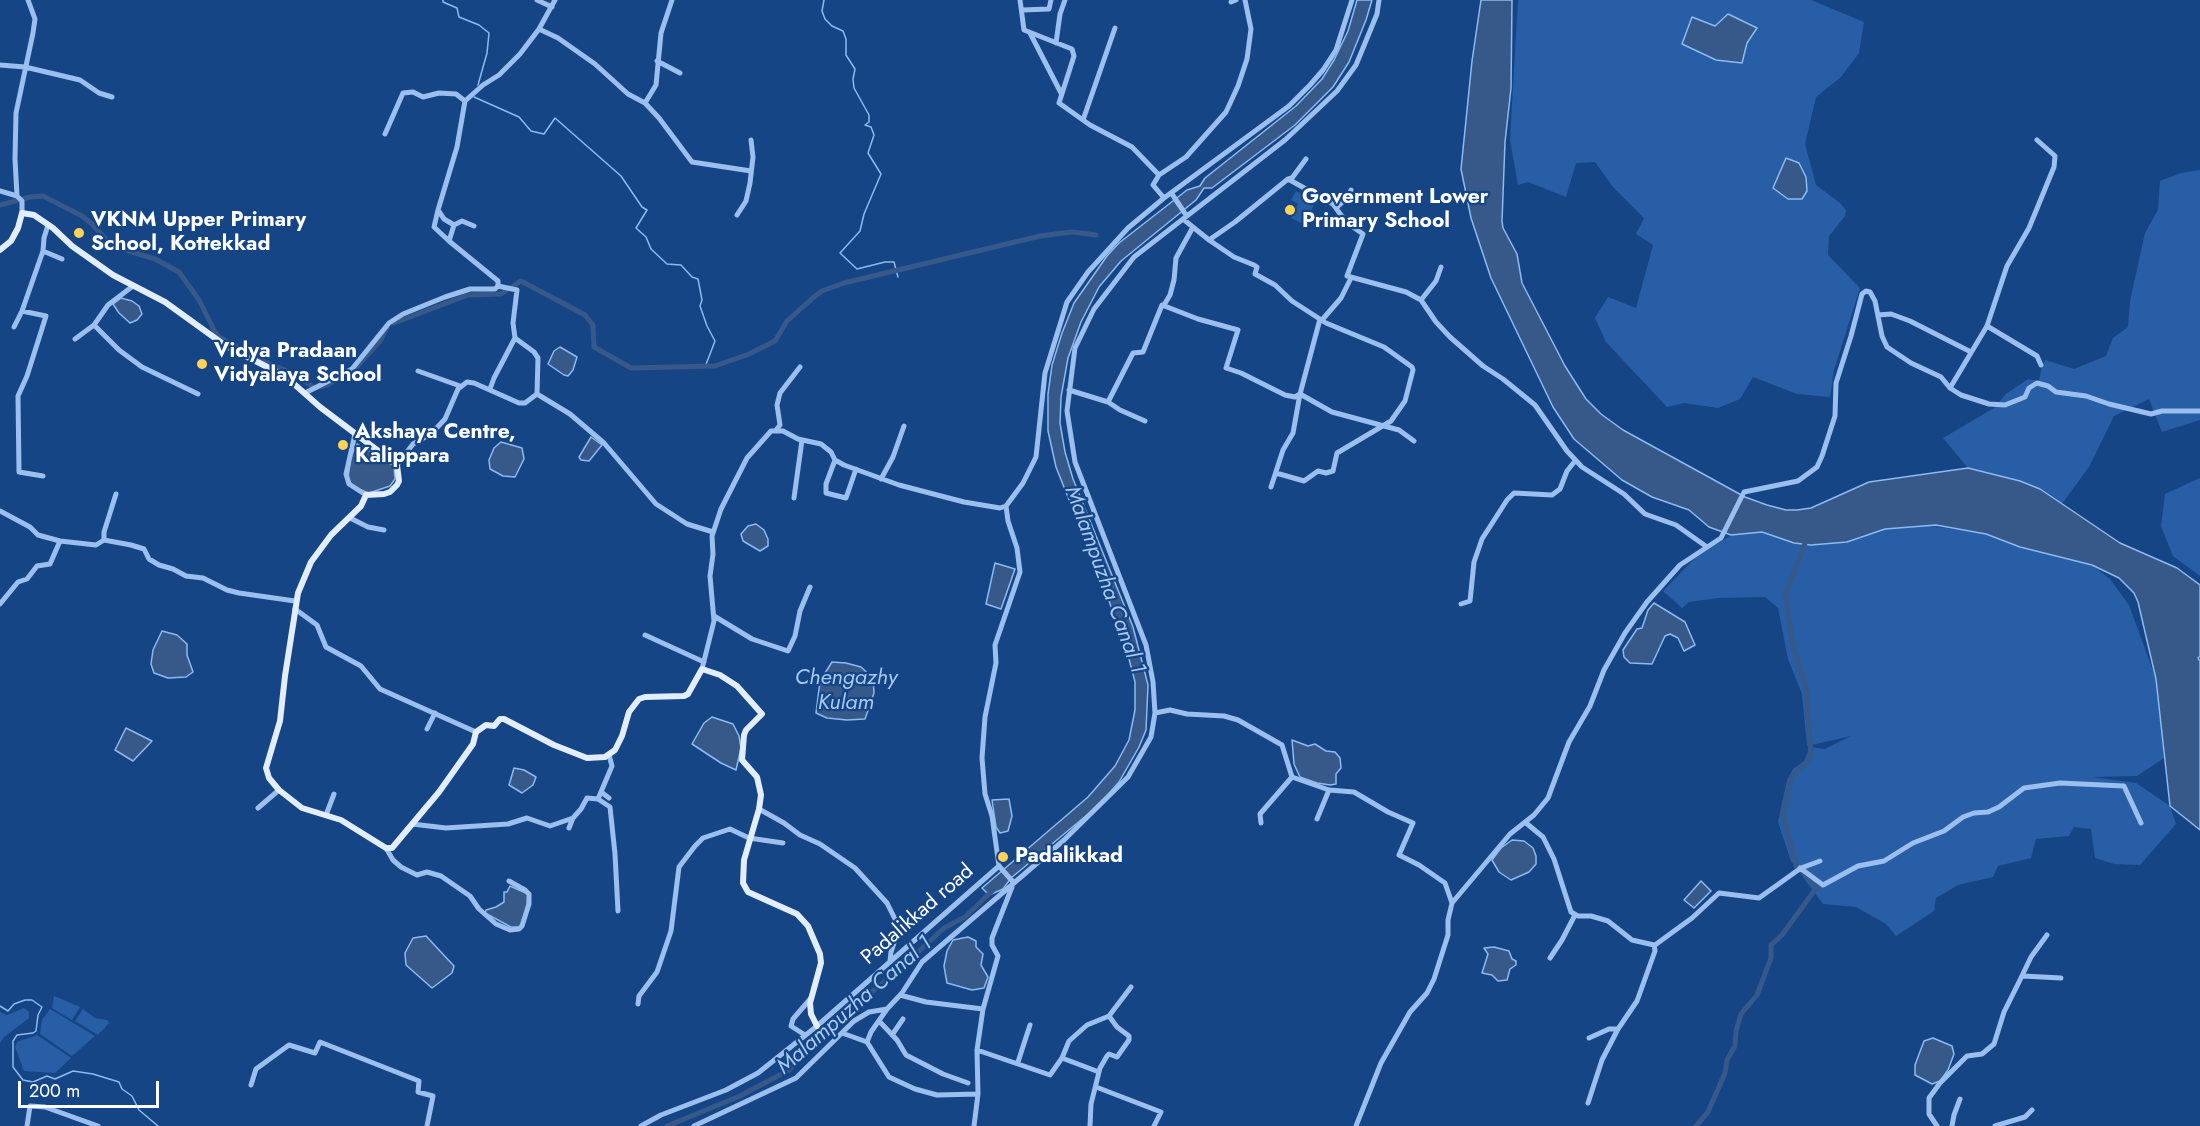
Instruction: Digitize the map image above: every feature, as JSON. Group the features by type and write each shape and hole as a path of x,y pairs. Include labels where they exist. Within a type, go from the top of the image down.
{"main road":[{"path":"0,250 11,241 22,213 34,215 96,263 133,286 165,302 226,346 285,376 308,391 355,434 397,465 399,481 394,489 384,494 366,495 361,506 331,536 311,562 296,601 280,721 266,768 269,778 279,790 297,806 341,820 386,848 392,848 439,792 473,744 476,732 486,725 494,726 502,719 554,745 587,758 609,755 614,753 622,736 628,712 639,699 645,696 684,696 688,694 703,665 737,686 761,712 760,718 744,733 742,760 760,783 761,795 743,866 744,888 754,896 803,919 820,954 821,963 811,998 811,1014 817,1026"}],"street":[{"path":"17,196 16,113 35,18 28,0"},
{"path":"537,0 552,7"},
{"path":"498,286 498,281 434,227 435,217 457,147 465,101 499,75 520,54 555,0"},
{"path":"645,104 655,90 662,33 672,0"},
{"path":"1020,0 1024,30 1072,49 1074,56 1059,103 1083,120 1132,147 1159,175"},
{"path":"1022,10 1048,9 1051,0"},
{"path":"1056,43 1060,14 1065,0"},
{"path":"776,430 802,440 821,444 831,452 835,460 882,479 964,502 1000,508 1006,506 1023,483 1036,458 1045,373 1068,302 1088,272 1122,234 1164,198 1289,106 1310,85 1336,50 1352,0"},
{"path":"867,1042 871,1032 922,962 1072,833 1128,777 1150,737 1155,713 1153,682 1146,645 1075,462 1067,411 1076,348 1094,309 1134,257 1285,140 1336,91 1356,65 1377,14 1379,0"},
{"path":"1164,198 1153,185 1159,175 1186,157 1227,112 1247,59 1251,29 1244,2"},
{"path":"1083,120 1114,28"},
{"path":"538,29 558,38 595,64 628,94 645,104 659,118 692,162 751,171"},
{"path":"1029,32 1061,93"},
{"path":"657,61 680,73"},
{"path":"0,64 25,67 80,80 99,93 112,97"},
{"path":"385,134 403,93 413,92 423,97 439,93 456,94 465,101"},
{"path":"737,214 746,201 753,157 751,140"},
{"path":"1950,388 1987,326 2007,266 2029,228 2054,166 2055,156 2037,140"},
{"path":"1209,240 1292,178 1306,159"},
{"path":"1288,179 1333,204 1346,222 1363,234 1347,276 1406,292 1421,300 1450,337 1483,366 1535,405 1575,461 1588,472 1624,494 1644,514 1676,525 1707,547"},
{"path":"1336,208 1347,198 1351,190"},
{"path":"0,191 17,196 23,203 22,213"},
{"path":"1172,194 1184,217 1193,227 1234,257 1257,267 1253,273 1275,285 1292,301 1320,319 1384,347 1412,366 1405,401 1391,421 1337,453 1333,471 1326,473 1318,471 1304,481 1275,473"},
{"path":"438,210 444,219 454,225"},
{"path":"449,241 454,225 462,221 474,226"},
{"path":"14,327 43,251 48,225"},
{"path":"1107,402 1133,353 1143,352 1160,305 1164,305 1170,295 1176,258 1193,227"},
{"path":"43,251 62,259"},
{"path":"1421,300 1436,280 1442,267"},
{"path":"1271,487 1283,450 1293,433 1300,394 1320,319 1322,320 1325,313 1341,298 1351,278"},
{"path":"75,339 94,325 108,305 133,286"},
{"path":"308,391 352,369 389,323 403,314 470,289 495,289 498,286 517,290 513,323 515,338 490,389"},
{"path":"1356,1126 1381,1063 1410,1012 1427,993 1434,979 1448,934 1452,903 1510,834 1526,823 1548,798 1569,742 1590,706 1604,670 1625,633 1647,602 1680,565 1721,538 1744,492 1798,481 1817,466 1836,416 1836,383 1862,294 1866,291 1870,292 1887,346 1911,363 1941,377 1950,388 1968,397 1989,404 2005,405 2025,397 2029,388 2037,383 2049,386 2056,392 2086,396 2151,414 2162,411 2200,411"},
{"path":"1164,305 1198,319 1238,330 1226,368 1241,372 1285,395 1295,397 1300,394"},
{"path":"22,310 46,316 27,376 18,396 19,472 44,476"},
{"path":"1878,315 1891,314 1910,321 1971,352"},
{"path":"94,325 119,350 142,367 198,394"},
{"path":"1987,326 2037,356 2041,365"},
{"path":"515,338 534,352 538,358 537,394"},
{"path":"645,635 703,665 714,616 710,576 713,554 711,536 721,509 747,458 771,431 776,430 780,425 777,405 780,393 800,367"},
{"path":"418,371 460,386"},
{"path":"397,465 413,444 432,433 445,419 460,386 466,382 474,382 519,403 525,403 537,394"},
{"path":"1069,390 1107,402 1145,422"},
{"path":"537,394 570,414 604,443 656,504 687,524 713,532"},
{"path":"1300,394 1332,412 1399,430 1414,441"},
{"path":"882,479 904,426"},
{"path":"355,434 346,474 349,484 366,495"},
{"path":"794,498 802,440"},
{"path":"835,460 825,484 826,492 846,498 856,469"},
{"path":"1461,604 1470,601 1474,562 1482,538 1507,500 1515,493 1552,495 1560,489 1567,471 1575,461"},
{"path":"104,540 104,532 116,494"},
{"name":"Padalikkad road","path":"641,1126 661,1115 726,1090 758,1073 817,1026 999,866 982,758 985,717 996,663 995,645 1020,572 1017,548 1006,506"},
{"path":"0,512 30,527 38,535 60,541 96,545 104,540 144,549 148,559 186,576 203,578 227,590 296,601"},
{"path":"350,518 368,527 384,530"},
{"path":"0,604 18,582 27,579 37,566 50,564 60,541"},
{"path":"714,616 753,639 788,651 810,587"},
{"path":"295,609 317,625 326,647 361,666 380,689 476,732"},
{"path":"1155,713 1170,710 1187,714 1224,716 1238,720 1282,745 1292,777"},
{"path":"427,729 435,713"},
{"path":"598,799 612,766 609,755"},
{"path":"1292,777 1329,790 1354,792 1388,812 1413,823 1399,855 1419,865 1445,884 1452,903"},
{"path":"1261,823 1260,814 1292,777"},
{"path":"1799,869 1824,885 1858,866 1884,861 1913,843 1944,831 1963,817 1988,812 1999,807 2024,788 2060,783 2124,786 2141,823"},
{"path":"258,808 279,790"},
{"path":"1317,819 1329,790"},
{"path":"601,792 609,798"},
{"path":"326,815 334,794"},
{"path":"569,828 587,798 598,799 610,807 618,910"},
{"path":"759,810 784,823 800,835 820,844 855,868 887,903 897,922 898,931 890,961"},
{"path":"412,824 446,828 508,824 527,818 550,826 573,818"},
{"path":"1526,823 1543,837 1554,858 1571,912 1575,915 1567,932 1550,957"},
{"path":"638,1004 639,996 657,972 670,931 679,867 703,838 730,829 749,838 783,843"},
{"path":"386,848 393,860 409,873 417,875 427,872 441,876 470,896 479,909 496,924 510,930 522,926 529,904 529,894 508,881"},
{"path":"1588,1103 1602,1060 1618,1029 1637,1001 1655,948 1719,893 1759,898 1799,869 1820,861"},
{"path":"999,866 1014,883"},
{"path":"974,1126 978,1094 977,1050 983,1009 998,956 992,945 992,938 1014,883"},
{"path":"1571,912 1578,916 1591,916 1608,921 1632,939 1655,948"},
{"path":"1936,1126 1929,1114 1929,1098 1940,1083 1967,1056 1982,1054 1994,1044 2004,1012 2031,957 2047,935"},
{"path":"2023,976 2061,978"},
{"path":"977,1050 1018,1062 1050,1075 1062,1058 1069,1041 1088,1025 1109,1016 1131,987"},
{"path":"900,995 926,1002 983,1009"},
{"path":"805,1035 791,1026 793,1019 811,998"},
{"path":"694,1126 796,1078 854,1021 869,1012 887,1009"},
{"path":"1090,1126 1091,1104 1099,1072 1107,1056 1109,1054 1117,1057 1129,1040 1129,1036 1117,1027 1109,1016"},
{"path":"892,1035 903,1019"},
{"path":"879,1022 892,1035 906,1055 943,1074 968,1083"},
{"path":"1018,1062 1030,1025"},
{"path":"1589,1038 1609,1029 1618,1029"},
{"path":"842,1033 867,1042 889,1077 900,1083 937,1095 978,1094"},
{"path":"251,1085 256,1069 289,1045 315,1053 320,1042 419,1081 418,1092 433,1096 428,1126"},
{"path":"1062,1058 1099,1072"},
{"path":"1096,1088 1161,1112 1154,1126"},
{"path":"1953,1126 1960,1099"},
{"path":"27,1126 30,1106 45,1107 98,1126"},
{"path":"1995,1126 2025,1117 2032,1110"}],"shaded area":[{"path":"1518,0 1811,0 1864,22 1859,53 1841,77 1816,97 1805,144 1816,185 1846,210 1845,216 1829,236 1828,255 1860,288 1834,370 1830,397 1797,394 1753,377 1740,399 1718,408 1684,403 1667,407 1606,342 1595,318 1608,297 1636,308 1653,245 1636,234 1644,218 1613,187 1595,162 1576,163 1566,197 1528,182 1518,185 1510,140"},
{"path":"2200,170 2200,420 2162,432 2149,399 2114,416 2089,467 2061,505 2050,495 1987,472 1968,468 1943,438 1994,408 2006,394 2028,379 2039,381 2045,360 2074,369 2106,356 2113,338 2128,327 2130,301 2145,233 2158,210 2160,181 2181,173"},
{"path":"1296,191 1315,202 1305,225 1291,218 1298,204 1291,200"},
{"path":"2200,478 2200,576 2173,556 2161,526 2165,494"},
{"path":"1924,525 1986,534 2020,547 2092,565 2110,579 2129,605 2156,679 2164,758 2137,776 2092,777 2136,783 2170,806 2176,824 2140,865 2114,864 2095,858 2091,829 2074,827 2069,836 2036,839 2031,858 1998,866 1993,877 1958,885 1936,898 1934,911 1896,936 1886,924 1856,907 1823,904 1791,861 1778,822 1787,780 1793,769 1804,761 1810,747 1825,749 1851,736 1807,746 1802,694 1788,659 1778,608 1765,597 1718,598 1689,602 1682,608 1663,591 1695,558 1731,535 1762,532 1794,543 1811,545 1847,542 1885,529"},
{"path":"54,996 80,1007 72,1020 52,1008"},
{"path":"24,1008 29,1012 29,1018 4,1037 0,1043 0,1012 7,1015"},
{"path":"50,1009 95,1036 72,1056 40,1034 42,1020"},
{"path":"83,1009 95,1018 107,1020 109,1023 98,1035 75,1021"},
{"path":"37,1035 71,1058 55,1073 24,1071 15,1047 17,1042"}],"water":[{"path":"1357,0 1372,0 1349,62 1333,87 1295,125 1212,188 1204,188 1196,200 1121,261 1099,287 1081,322 1068,358 1061,397 1060,423 1073,479 1133,627 1148,685 1146,730 1119,782 1099,805 1011,878 1003,889 989,895 982,888 1088,797 1115,766 1129,740 1135,710 1135,682 1129,659 1108,598 1056,467 1048,431 1048,394 1052,365 1074,303 1107,256 1119,243 1187,190 1200,186 1205,178 1296,106 1322,79 1348,31"},
{"path":"1481,0 1512,0 1511,88 1505,142 1503,228 1517,254 1522,283 1565,366 1586,399 1601,414 1623,430 1745,497 1767,505 1786,510 1811,508 1869,482 1968,468 2020,481 2040,489 2120,543 2177,568 2200,585 2200,656 2198,658 2200,661 2200,830 2170,806 2156,679 2138,602 2134,593 2119,578 2092,565 2020,547 1986,534 1936,525 1885,529 1847,542 1811,545 1794,543 1762,532 1731,535 1709,527 1689,510 1652,497 1622,480 1574,439 1553,407 1491,278 1471,218 1461,169"},
{"path":"1728,14 1757,28 1747,43 1742,63 1716,60 1682,44 1692,17 1715,26"},
{"path":"1786,158 1799,163 1806,177 1807,191 1802,199 1788,199 1773,188"},
{"path":"121,298 139,306 142,314 137,320 130,323 119,313 113,304"},
{"path":"560,347 577,357 573,370 568,376 548,364 554,351"},
{"path":"591,437 602,445 589,461 581,460 579,457"},
{"path":"501,442 522,448 524,459 515,477 503,476 490,469 489,460 494,448"},
{"path":"357,444 394,466 395,479 390,486 369,493 353,487 348,478 351,456"},
{"path":"756,524 764,530 768,539 768,546 760,551 743,541 741,534 748,526"},
{"path":"995,563 1015,569 1001,609 986,604"},
{"path":"1654,603 1685,622 1695,645 1684,651 1678,638 1670,634 1665,636 1652,664 1630,663 1624,657 1623,650 1637,629 1642,628 1648,610"},
{"path":"162,631 177,635 187,644 187,655 193,672 186,677 168,678 154,673 151,664 153,650"},
{"name":"Chengazhy Kulam","path":"832,662 861,667 873,678 874,693 865,719 827,718 816,713 820,681"},
{"path":"712,717 733,724 739,736 741,748 736,770 692,744 704,723"},
{"path":"126,728 152,741 133,761 115,750"},
{"path":"1292,740 1308,746 1315,744 1326,751 1335,752 1340,758 1341,768 1336,774 1336,784 1317,783 1300,777 1294,764"},
{"path":"514,768 524,770 536,777 533,785 522,793 509,785"},
{"path":"1009,799 1012,816 1008,831 1000,833 996,827 992,800"},
{"path":"1512,840 1524,841 1533,848 1536,864 1529,872 1511,880 1499,872 1492,860 1501,848"},
{"path":"1701,881 1711,891 1694,908 1684,900"},
{"path":"510,886 528,894 527,908 521,927 511,927 485,913 486,910 504,902 504,892 507,892"},
{"path":"426,936 454,966 452,973 432,988 406,965 405,953 413,938"},
{"path":"968,937 976,941 976,947 983,954 981,965 988,977 984,988 972,990 947,983 944,966 947,951 953,940"},
{"path":"1494,947 1509,951 1512,959 1516,961 1516,965 1510,969 1507,980 1498,981 1492,975 1482,973 1488,954 1484,948"},
{"path":"1933,1038 1952,1046 1954,1054 1948,1070 1940,1081 1932,1084 1915,1075 1915,1065 1924,1041"}],"waterway":[{"path":"443,0 457,8 459,17 479,25 489,33 487,53 478,85"},
{"path":"824,0 822,11 825,19 832,26 843,31 846,39 846,55 855,69 854,88 869,115 869,122 865,125 871,127 874,135 868,153 881,174 864,214 860,231 840,253 857,269 894,262 898,277"},
{"path":"474,97 519,117 531,131 544,134 555,118 621,176 642,207 647,210 636,228 646,237 651,249 667,264 681,265 692,277 698,279 702,300 700,306 715,341 705,367"},
{"path":"0,205 43,196 82,216 112,246 155,259 179,272 199,300 219,337 263,361 292,373 315,388 327,385 354,370 380,341 387,328"},
{"path":"394,323 468,295 501,294 521,281 585,315 593,325 594,347 631,368 715,366 749,354 775,341 787,321 814,297 822,291 844,283 1040,236 1072,232 1096,235"},
{"path":"1696,1126 1708,1112 1725,1073 1727,1060 1735,1046 1741,1014 1757,995 1771,958 1771,945 1782,935 1817,887 1796,866 1783,815 1792,776 1811,757 1807,696 1793,646 1785,595 1807,538"},
{"name":"Malampuzha Canal 1","path":"667,1126 740,1096 789,1070 817,1040 856,1011 869,994 944,928 965,917 992,891"},
{"path":"0,1006 8,1011 14,1004 32,1000 42,1007 38,1015 36,1031 17,1035 13,1041 13,1067 23,1080 33,1082 47,1076 55,1079 73,1071 119,1082 122,1089 132,1096 139,1110 158,1126"}],"place":[{"name":"Government Lower Primary School","path":"1290,210"},
{"name":"VKNM Upper Primary School, Kottekkad","path":"79,233"},
{"name":"Vidya Pradaan Vidyalaya School","path":"202,364"},
{"name":"Akshaya Centre, Kalippara","path":"343,445"},
{"name":"Padalikkad","path":"1003,857"}]}
